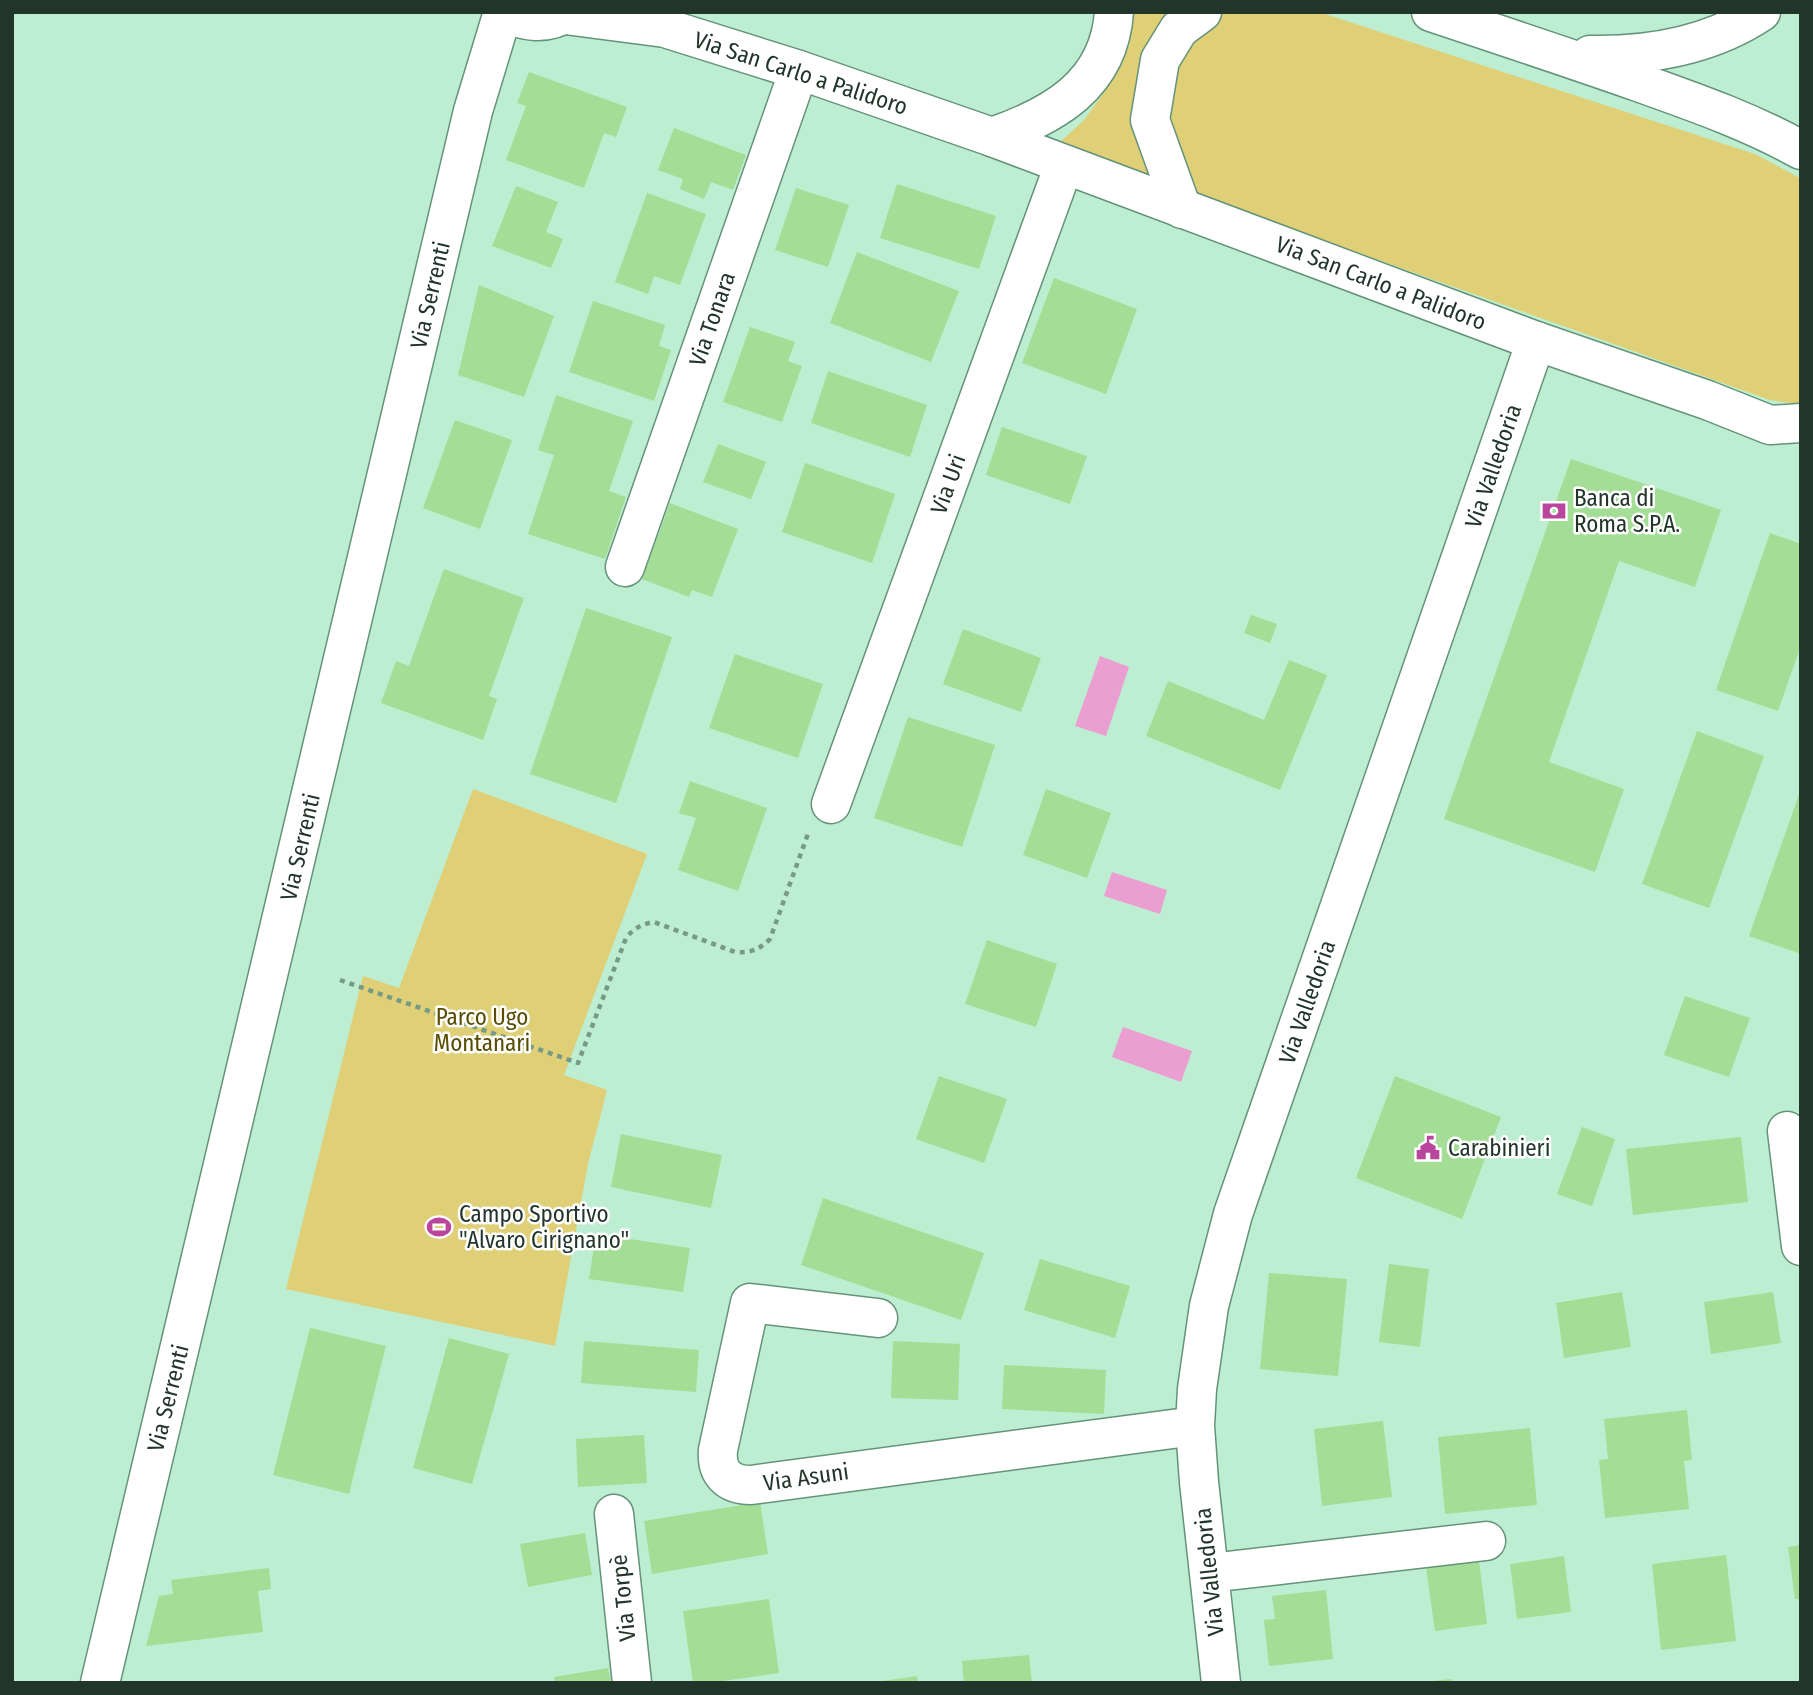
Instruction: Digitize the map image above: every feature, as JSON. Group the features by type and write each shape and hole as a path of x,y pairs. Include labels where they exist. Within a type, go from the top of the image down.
{"street":[{"name":"Via San Carlo a Palidoro","path":"503,12 523,21 544,21 567,13 665,28 799,70 992,138 1536,341 1791,429"},
{"name":"Via Serrenti","path":"100,1683 473,111 503,12"},
{"path":"992,138 1049,113 1075,95 1086,83 1101,58 1111,32 1114,12"},
{"path":"1182,209 1150,120 1160,60 1179,29 1202,12"},
{"path":"1431,12 1714,108 1801,150"},
{"path":"1560,54 1630,55 1684,46 1727,30 1761,12"},
{"name":"Via Tonara","path":"625,567 799,70"},
{"name":"Via Uri","path":"831,804 1064,165"},
{"name":"Via Valledoria","path":"1222,1683 1195,1426 1197,1389 1209,1307 1233,1214 1536,341"},
{"path":"1787,1131 1801,1246"},
{"name":"Via Asuni","path":"878,1318 750,1303 718,1450 722,1475 731,1482 751,1485 1195,1426"},
{"name":"Via Torpè","path":"614,1514 632,1683"},
{"path":"1210,1573 1486,1541"}],"path":[{"path":"340,980 578,1063 626,938 631,932 642,924 653,922 735,952 747,953 760,949 770,939 812,824 831,804"}],"green space":[{"path":"1134,12 1319,12 1755,154 1798,177 1801,180 1801,401 1798,404 1770,400 1057,145 1084,120 1105,91 1129,46"},
{"name":"Parco Ugo Montanari","path":"473,789 647,854 564,1075 607,1090 588,1164 555,1346 286,1289 363,976 399,988"}],"shaded area":[{"path":"1100,656 1129,667 1106,736 1075,726"},
{"path":"1112,872 1167,890 1160,914 1104,896"},
{"path":"1123,1027 1192,1051 1181,1082 1112,1057"}],"building":[{"path":"529,72 627,107 616,137 604,133 584,188 506,160 526,106 517,103"},
{"path":"674,128 746,155 733,190 711,182 704,199 680,189 683,179 658,170"},
{"path":"897,184 996,216 979,269 880,238"},
{"path":"516,186 558,202 546,232 563,239 551,268 492,246"},
{"path":"796,188 849,205 828,267 775,250"},
{"path":"647,193 706,214 680,285 654,276 648,294 615,282"},
{"path":"857,252 959,291 931,362 830,323"},
{"path":"1054,278 1137,309 1106,394 1022,363"},
{"path":"479,285 554,316 524,397 458,375"},
{"path":"593,301 665,325 659,346 671,350 654,401 569,372"},
{"path":"750,327 795,342 788,361 802,366 782,422 723,402"},
{"path":"828,371 927,405 910,457 811,423"},
{"path":"556,395 633,421 609,491 626,497 605,559 528,534 554,455 538,450"},
{"path":"455,420 512,440 480,529 423,508"},
{"path":"1002,427 1087,456 1070,504 986,475"},
{"path":"718,444 766,462 751,499 703,482"},
{"path":"1571,459 1721,510 1695,587 1619,561 1549,762 1624,789 1595,872 1444,819"},
{"path":"805,463 895,494 872,563 782,532"},
{"path":"670,503 738,529 712,597 692,590 689,597 642,579"},
{"path":"1770,533 1801,544 1801,645 1778,711 1716,690"},
{"path":"444,569 524,598 489,696 497,699 483,740 381,703 396,661 409,666"},
{"path":"586,608 672,637 616,803 530,774"},
{"path":"1251,615 1277,624 1270,643 1244,633"},
{"path":"963,629 1041,658 1021,712 943,684"},
{"path":"735,654 823,684 798,758 709,728"},
{"path":"1289,660 1327,675 1280,790 1146,736 1168,681 1264,720"},
{"path":"908,717 995,745 962,847 874,818"},
{"path":"1697,731 1764,756 1709,908 1642,884"},
{"path":"690,781 767,808 738,891 678,870 696,818 679,813"},
{"path":"1046,789 1111,813 1087,878 1023,855"},
{"path":"1801,789 1801,954 1749,936"},
{"path":"987,940 1057,964 1036,1027 965,1004"},
{"path":"1685,996 1750,1018 1729,1077 1664,1055"},
{"path":"939,1076 1007,1099 984,1163 916,1139"},
{"name":"Carabinieri","path":"1395,1076 1501,1117 1462,1219 1356,1178"},
{"path":"1582,1127 1615,1139 1592,1206 1557,1194"},
{"path":"621,1134 722,1155 711,1208 611,1187"},
{"path":"1741,1137 1748,1202 1633,1215 1626,1149"},
{"path":"823,1198 984,1253 961,1320 801,1265"},
{"path":"596,1234 690,1248 683,1292 589,1279"},
{"path":"1040,1259 1130,1286 1115,1338 1024,1310"},
{"path":"1389,1264 1429,1269 1420,1347 1379,1342"},
{"path":"1269,1273 1347,1279 1338,1376 1260,1369"},
{"path":"1622,1292 1631,1347 1564,1358 1556,1303"},
{"path":"1773,1292 1781,1343 1711,1354 1704,1302"},
{"path":"310,1328 386,1346 349,1494 273,1475"},
{"path":"449,1338 509,1354 472,1484 413,1468"},
{"path":"584,1341 699,1350 696,1392 581,1383"},
{"path":"893,1341 960,1344 958,1400 891,1398"},
{"path":"1004,1365 1106,1370 1104,1414 1002,1409"},
{"path":"1687,1410 1692,1460 1684,1461 1689,1509 1605,1518 1599,1460 1608,1459 1604,1419"},
{"path":"1383,1421 1392,1497 1322,1506 1314,1429"},
{"path":"1530,1428 1537,1505 1445,1514 1438,1437"},
{"path":"644,1435 647,1483 578,1487 576,1439"},
{"path":"760,1502 768,1554 652,1574 644,1521"},
{"path":"585,1533 592,1575 528,1587 520,1544"},
{"path":"1801,1545 1801,1599 1795,1599 1788,1547"},
{"path":"1726,1555 1736,1641 1661,1650 1652,1564"},
{"path":"1564,1556 1571,1612 1517,1619 1510,1564"},
{"path":"1479,1561 1487,1624 1435,1631 1426,1568"},
{"path":"269,1568 271,1589 258,1591 263,1632 146,1646 159,1596 173,1594 171,1580"},
{"path":"1326,1590 1333,1659 1269,1666 1264,1620 1275,1619 1272,1596"},
{"path":"769,1599 779,1673 693,1683 683,1611"},
{"path":"1029,1655 1032,1683 964,1683 962,1661"},
{"path":"608,1668 611,1683 555,1683 554,1677"},
{"path":"917,1676 918,1683 883,1683 883,1681"},
{"path":"1451,1679 1452,1683 1434,1683 1434,1681"}],"place":[{"name":"Banca di Roma S.P.A.","path":"1554,511"},
{"name":"Carabinieri","path":"1428,1148"},
{"name":"Campo Sportivo \"Alvaro Cirignano\"","path":"439,1227"}]}
